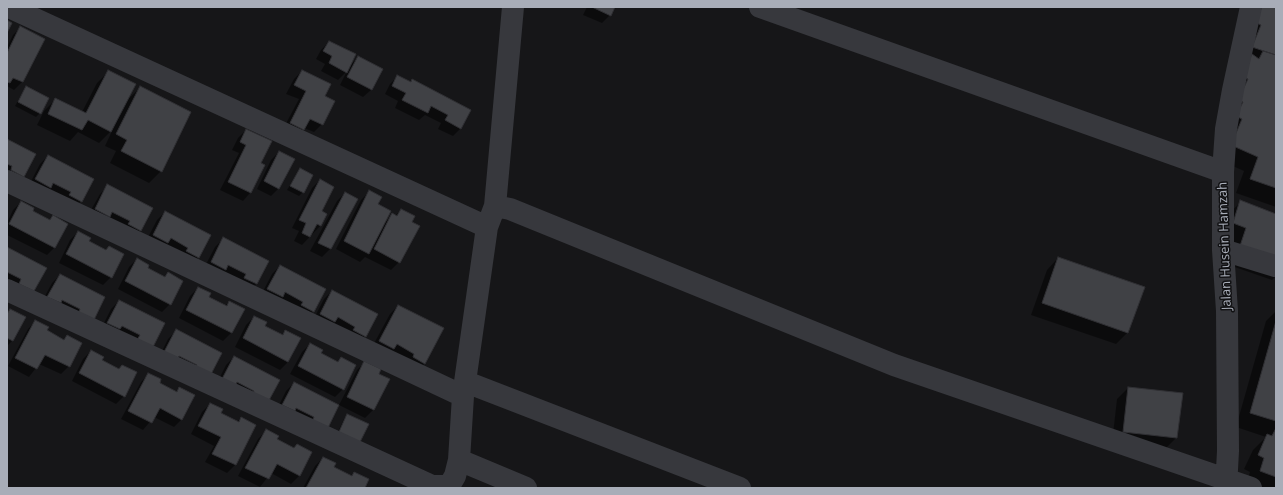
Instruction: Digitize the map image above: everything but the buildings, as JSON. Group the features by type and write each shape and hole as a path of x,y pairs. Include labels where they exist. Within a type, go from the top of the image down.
{"street":[{"path":"9,7 487,227"},
{"path":"7,290 432,486 449,486 455,476 459,460 465,389 487,227 495,206 513,7"},
{"path":"760,7 1222,172"},
{"name":"Jalan Husein Hamzah","path":"1227,483 1227,312 1222,250 1222,172 1233,90 1251,7"},
{"path":"7,181 465,389 740,488"},
{"path":"495,206 510,209 894,365 1227,483 1251,488"},
{"path":"1222,250 1275,266"},
{"path":"459,460 526,488"}]}
